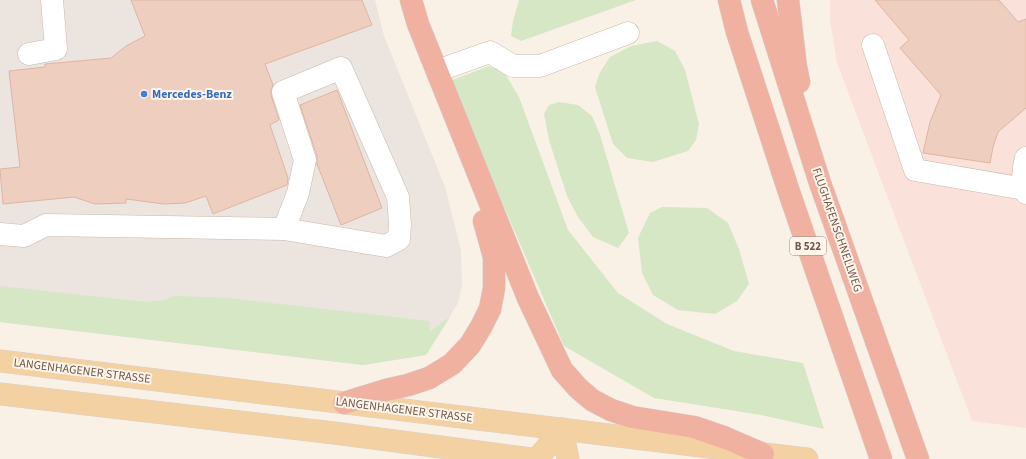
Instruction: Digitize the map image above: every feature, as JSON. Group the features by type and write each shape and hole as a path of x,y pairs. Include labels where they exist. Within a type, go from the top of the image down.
{"highway":[{"path":"344,403 429,378 452,364 470,345 482,327 490,309 494,288 494,257 481,209 408,28 399,0"},
{"path":"411,0 418,24 528,298 562,370 578,388 592,400 611,410 632,417 694,427 726,438 763,454"},
{"path":"724,0 738,32"},
{"name":"B 522","path":"729,0 789,192 881,459"},
{"name":"FLUGHAFENSCHNELLWEG","path":"762,0 820,183 918,459"},
{"path":"788,0 796,67 820,183"}],"main road":[{"name":"LANGENHAGENER STRASSE","path":"0,361 807,459"},
{"path":"0,394 334,433 532,459"},
{"path":"537,459 562,429"},
{"path":"562,429 568,459"},
{"path":"334,433 410,459"}],"lane":[{"path":"29,54 56,49 52,0"},
{"path":"437,71 490,52 513,66 540,66 628,34"},
{"path":"873,45 915,170 1025,191 1023,169 1026,158"},
{"path":"0,234 24,236 46,225 284,229 386,246 399,239 400,224 398,197 341,68 283,92 305,160 298,193 284,229"}],"shaded area":[{"path":"0,0 375,0 384,36 445,187 461,250 462,285 458,303 426,355 363,365 0,322"},
{"path":"830,0 1026,0 1026,428 972,421 837,63 830,20"}],"green space":[{"path":"519,0 636,0 521,41 511,36 513,21"},
{"path":"657,41 675,51 685,70 699,124 696,140 688,151 653,162 627,158 613,144 595,87 600,72 610,57 631,46"},
{"path":"489,66 504,72 519,97 568,230 618,293 667,324 734,351 803,363 824,429 761,415 654,398 564,346 450,81"},
{"path":"559,102 578,105 592,116 600,135 629,233 618,248 593,237 578,217 567,196 549,140 544,114 549,105"},
{"path":"662,207 707,208 728,223 739,249 749,284 737,301 715,314 678,310 653,295 642,273 638,238 650,213"},
{"path":"0,286 145,302 164,300 174,296 228,298 430,321 429,332 450,317 426,355 363,365 0,322"}],"building":[{"name":"Mercedes-Benz","path":"131,0 362,0 372,25 265,64 273,85 271,95 279,120 270,125 288,178 287,185 213,214 206,196 185,203 164,204 126,199 126,203 95,204 74,197 3,204 0,169 20,167 9,71 45,67 45,64 111,58 126,46 145,36"},
{"path":"875,0 999,0 1018,22 1026,19 1026,108 998,132 990,163 923,153 930,122 941,95 900,48 909,40"},
{"path":"337,90 382,208 341,225 317,164 317,156 300,105"}],"place":[{"name":"Mercedes-Benz","path":"144,94"}]}
